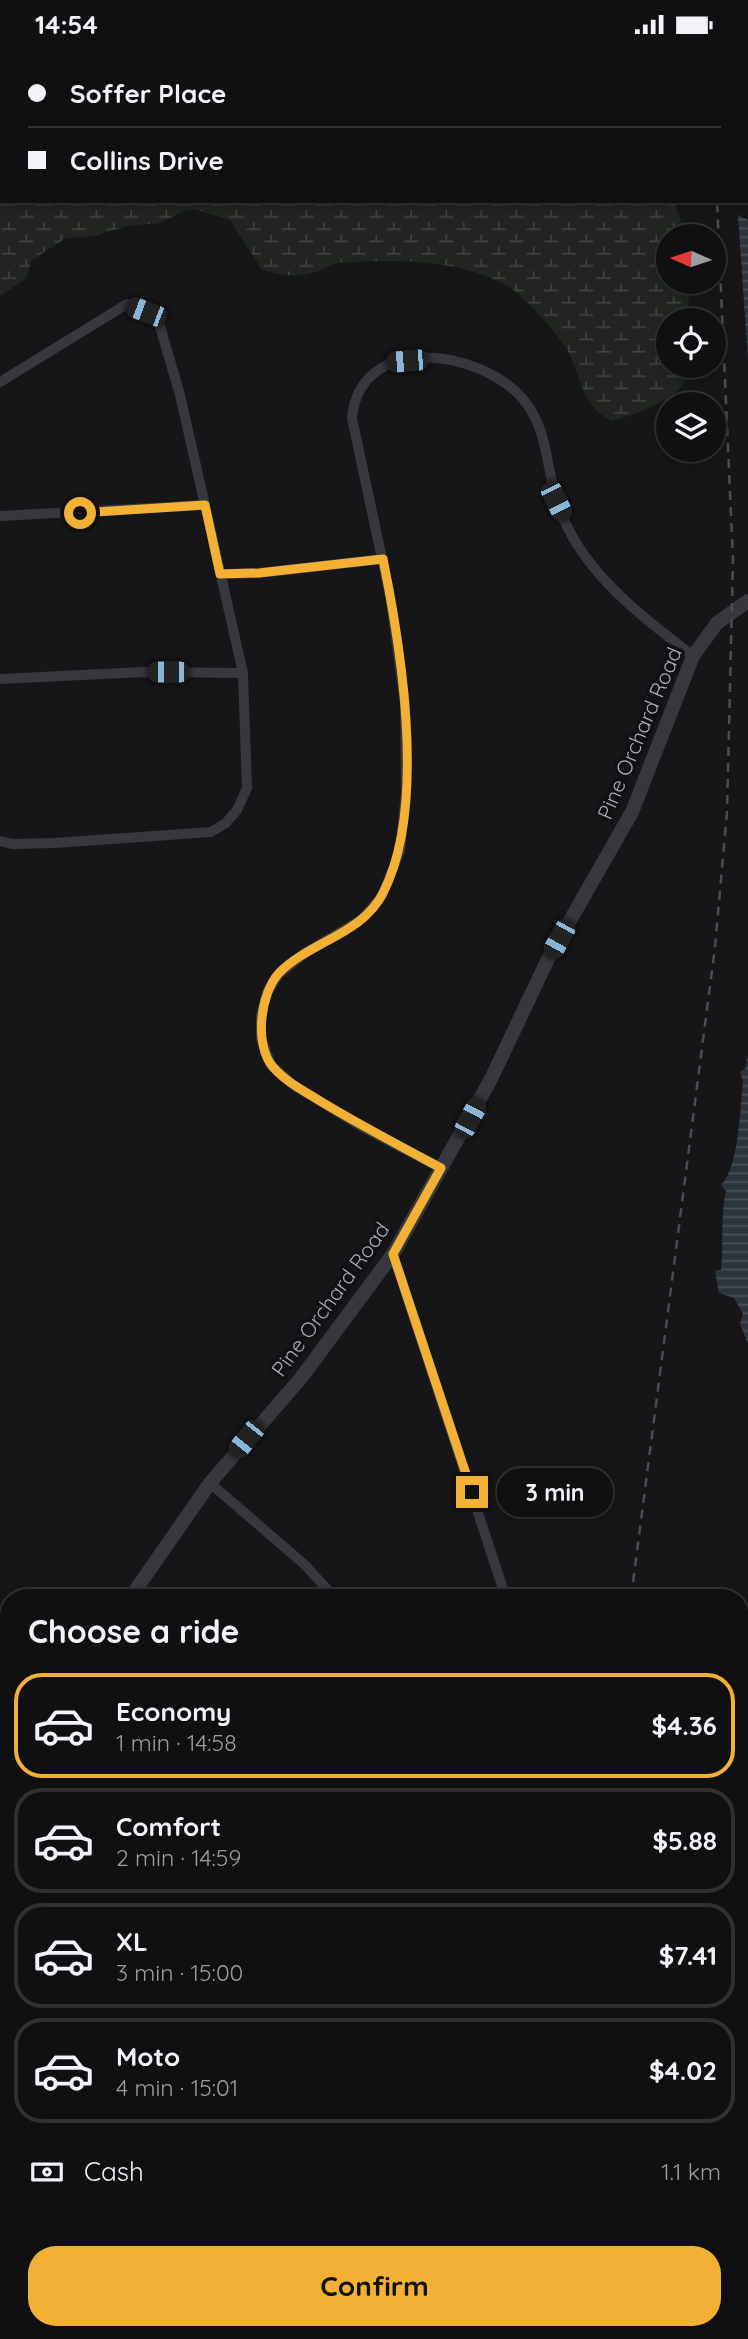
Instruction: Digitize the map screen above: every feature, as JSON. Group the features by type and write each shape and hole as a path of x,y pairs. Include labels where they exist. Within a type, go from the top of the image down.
{"street":[{"path":"0,382 127,304 146,312 159,323 180,395 243,673 247,788 237,810 226,823 211,832 55,843 12,844 0,841"},
{"path":"441,1168 364,1128 292,1084 271,1065 261,1038 261,1016 267,992 279,974 305,953 362,919 382,896 400,851 406,793 405,705 383,559 352,418 354,400 365,380 388,363 455,358 500,377 523,400 539,423 556,501 580,550 625,603 693,656"},
{"path":"0,516 205,505"},
{"path":"220,574 286,571 383,559"},
{"name":"Pine Orchard Road","path":"136,1589 210,1483 301,1378 393,1254 491,1079 548,959 632,812 693,656 717,623 748,601"},
{"path":"0,679 143,672 243,673"},
{"path":"393,1254 503,1589"},
{"path":"210,1483 305,1565 327,1589"}],"green space":[{"path":"0,203 675,203 682,224 656,224 656,294 689,294 688,308 656,308 656,378 687,378 676,392 656,392 656,405 612,421 594,408 588,399 568,351 556,335 530,305 506,285 466,270 423,262 335,263 319,271 297,275 269,272 262,270 230,220 194,209 183,211 161,223 128,226 90,237 66,238 31,261 27,278 0,296"}],"shaded area":[{"path":"738,215 748,220 748,360"},
{"path":"748,1055 748,1344 740,1324 743,1314 734,1298 719,1293 715,1271 721,1270 722,1260 726,1191 721,1185 732,1165 735,1151 743,1081 740,1072 745,1069"}],"railway":[{"path":"632,1589 715,947 727,812 733,560 717,203"}],"route":[{"path":"80,513 205,505 220,574 355,565 383,559 405,705 406,793 400,851 382,896 362,919 305,953 279,974 267,992 261,1016 261,1038 271,1065 292,1084 364,1128 441,1168 393,1254 472,1492"}]}
